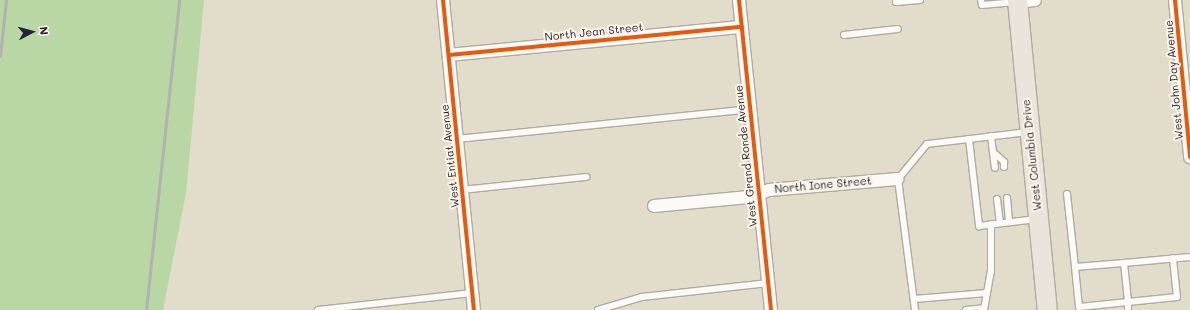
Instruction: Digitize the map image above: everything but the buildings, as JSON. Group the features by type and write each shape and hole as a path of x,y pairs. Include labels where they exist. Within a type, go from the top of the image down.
{"main road":[{"name":"West Columbia Drive","path":"1023,1 1030,132 1047,310"}],"street":[{"name":"West Entiat Avenue","path":"443,0 474,310"},
{"name":"West Grand Ronde Avenue","path":"740,0 771,310"},
{"name":"West John Day Avenue","path":"1175,0 1190,157"},
{"name":"North Jean Street","path":"449,55 742,27"},
{"name":"North Ione Street","path":"654,206 750,197 769,190 898,179"}],"lane":[{"path":"896,0 896,2 920,0"},
{"path":"982,0 982,5 1023,1"},
{"path":"844,35 898,29"},
{"path":"457,139 751,109"},
{"path":"915,310 898,179 927,144 1030,132"},
{"path":"991,136 994,168"},
{"path":"969,139 979,226 1038,219"},
{"path":"993,152 1004,162 1004,167"},
{"path":"462,190 586,177"},
{"path":"1067,194 1079,306 1176,297 1173,258"},
{"path":"1007,198 1009,222"},
{"path":"997,199 1000,223"},
{"path":"966,310 984,309 991,272 991,224"},
{"path":"1075,267 1190,257"},
{"path":"1124,263 1128,310"},
{"path":"598,310 642,297 768,283"},
{"path":"318,310 472,293"},
{"path":"914,299 987,293"}],"green space":[{"path":"0,0 204,0 186,193 163,310 0,310"}],"railway":[{"path":"0,56 6,0"},
{"path":"146,310 179,0"}],"cycle path":[{"path":"443,0 474,310"},
{"path":"739,0 771,310"},
{"path":"1175,0 1190,157"},
{"path":"449,55 742,27"}]}
